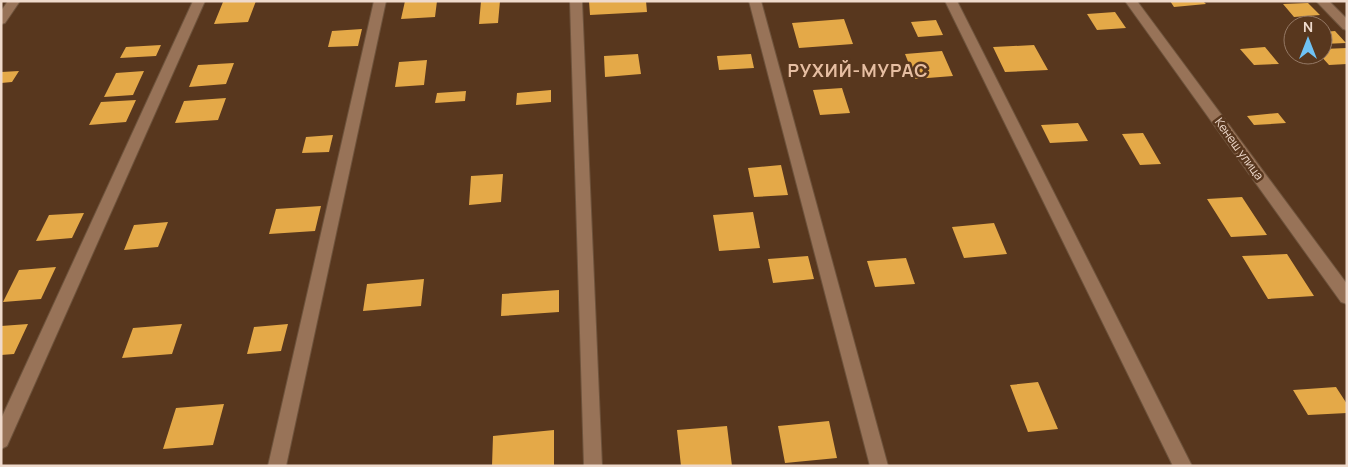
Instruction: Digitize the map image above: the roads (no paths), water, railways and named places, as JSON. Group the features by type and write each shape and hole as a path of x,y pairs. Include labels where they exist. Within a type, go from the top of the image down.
{"street":[{"path":"1,20 14,1"},
{"path":"1,440 199,1"},
{"path":"277,466 380,1"},
{"path":"576,1 593,466"},
{"path":"755,1 879,466"},
{"path":"951,1 1183,466"},
{"name":"Кенеш улица","path":"1131,1 1347,297"},
{"path":"1322,1 1347,26"}],"district":[{"name":"РУХИЙ-МУРАС","path":"858,71"}]}
